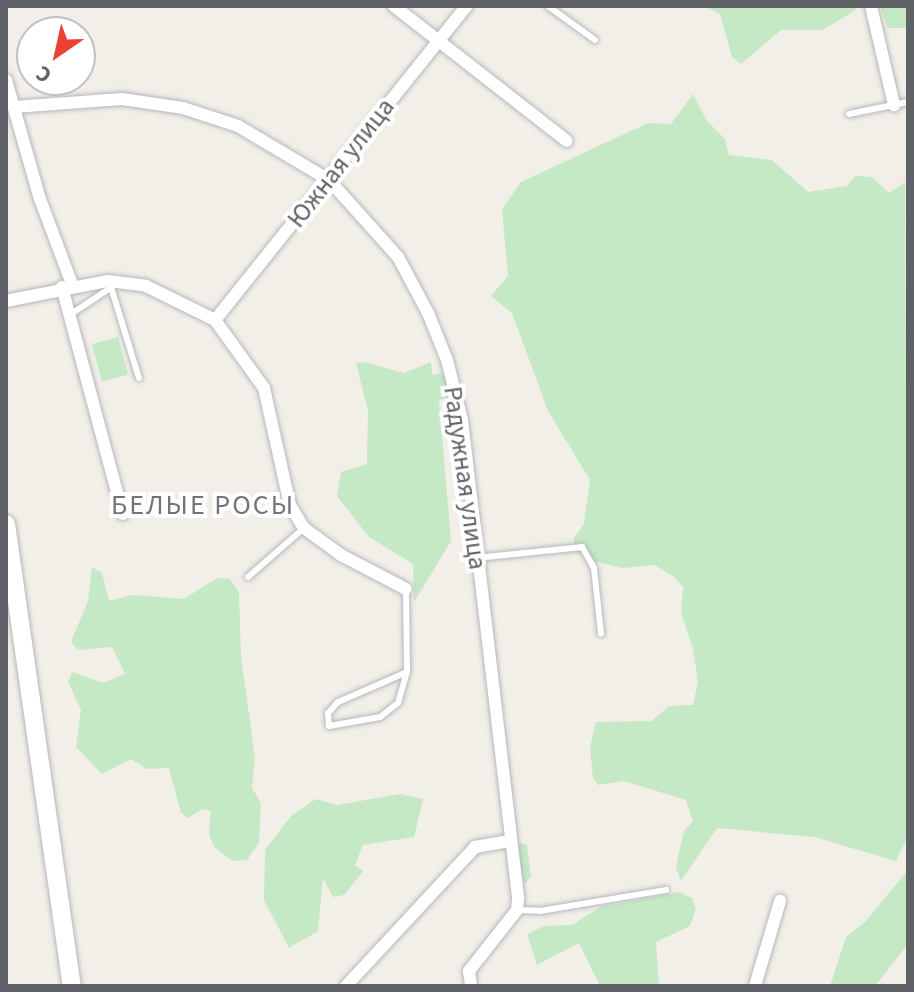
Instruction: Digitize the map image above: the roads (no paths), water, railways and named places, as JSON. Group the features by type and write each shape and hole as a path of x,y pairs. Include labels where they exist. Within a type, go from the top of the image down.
{"main road":[{"path":"6,524 72,986"}],"street":[{"path":"394,6 439,38 567,141"},
{"name":"Южная улица","path":"215,320 467,6"},
{"path":"871,6 894,105"},
{"path":"6,80 67,286 70,315 123,514"},
{"name":"Радужная улица","path":"14,107 122,99 183,108 250,132 329,180 398,257 447,360 462,420 517,910"},
{"path":"6,301 67,286 114,285 159,291 215,320 252,364 264,388 290,505 304,528 341,555 406,589"},
{"path":"346,986 475,847 510,841"},
{"path":"755,986 780,901"},
{"path":"471,986 469,971 517,910"}],"lane":[{"path":"548,6 595,40"},
{"path":"849,114 908,102"},
{"path":"70,315 114,285 139,378"},
{"path":"248,577 304,528"},
{"path":"476,558 582,547 594,568 601,634"},
{"path":"406,589 407,672 398,703 380,717 329,726 328,713 338,702 407,672"},
{"path":"517,910 540,911 666,890"}],"district":[{"name":"БЕЛЫЕ РОСЫ","path":"203,505"}]}
